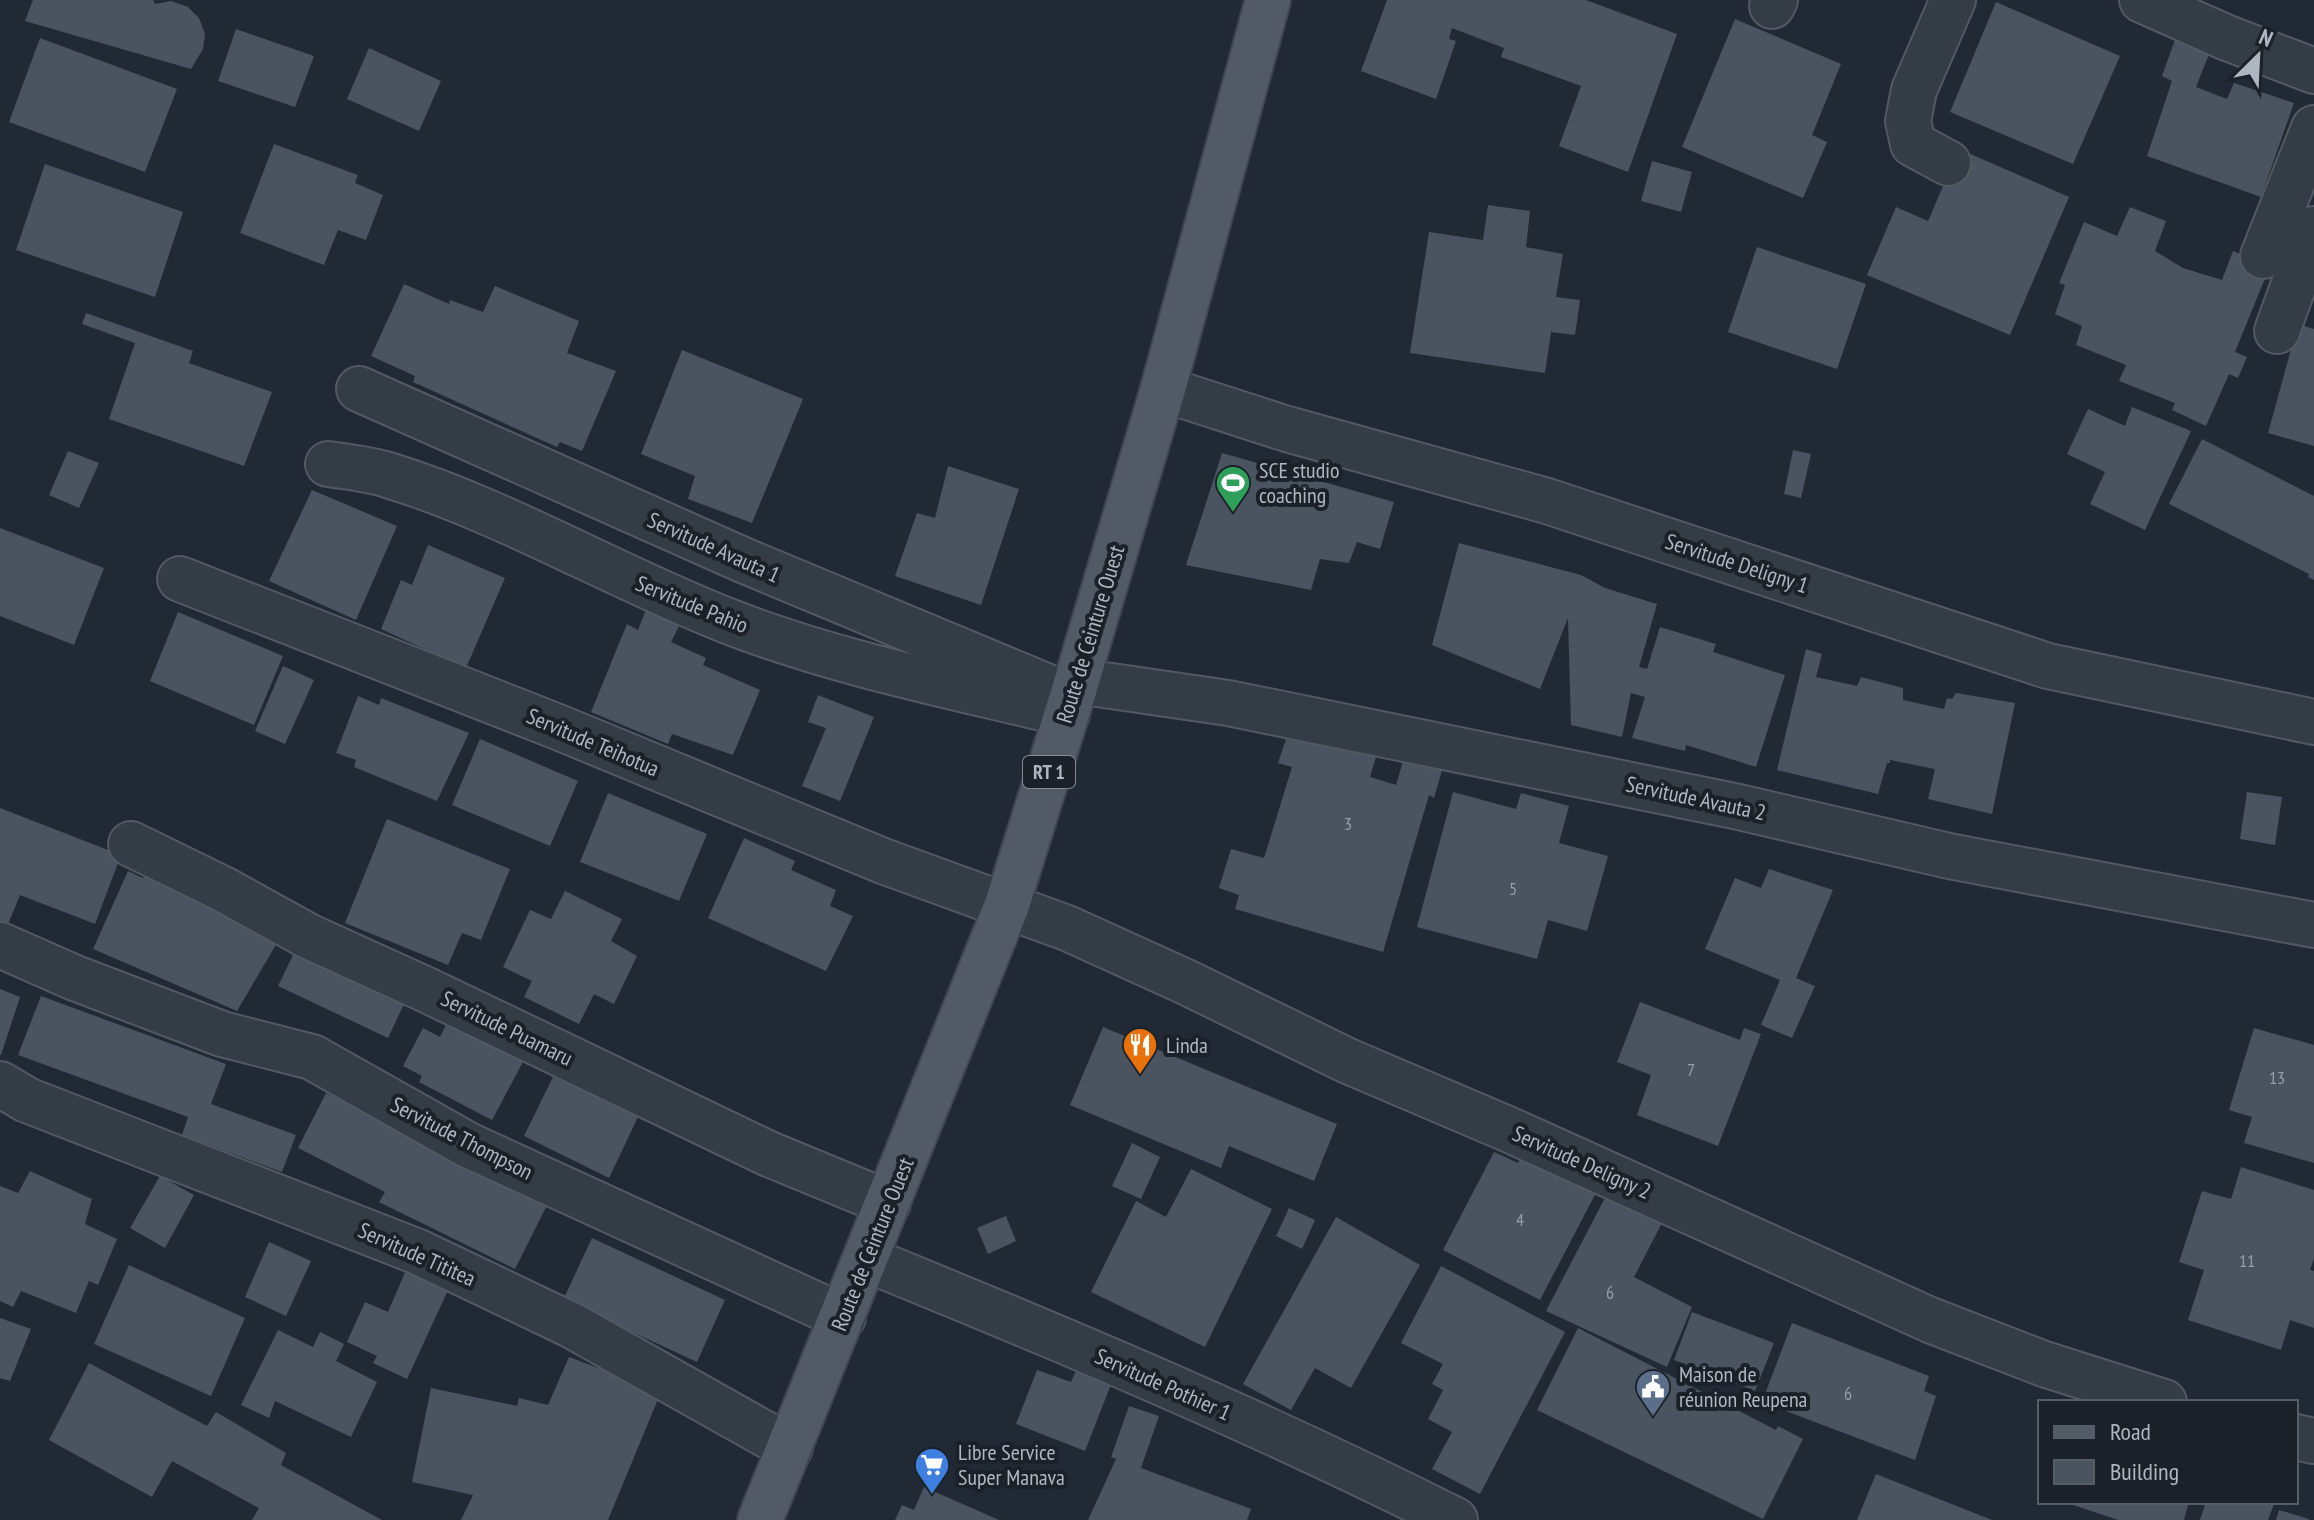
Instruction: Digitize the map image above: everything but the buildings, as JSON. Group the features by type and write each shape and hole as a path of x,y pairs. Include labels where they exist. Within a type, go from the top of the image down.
{"main road":[{"name":"Route de Ceinture Ouest","path":"760,1520 1007,905 1163,389 1268,0"}],"street":[{"path":"1948,163 1913,144 1908,121 1914,90 1953,0"},
{"path":"2142,0 2225,37 2314,71"},
{"path":"2263,256 2314,128"},
{"path":"2277,331 2314,229"},
{"name":"Servitude Avauta 1","path":"359,389 743,560 1072,697"},
{"name":"Servitude Deligny 1","path":"1163,389 1287,429 1547,501 2048,666 2314,722"},
{"name":"Servitude Pahio","path":"328,464 386,474 477,508 735,624 836,655 1072,697"},
{"name":"Servitude Teihotua","path":"180,579 558,727 883,861 1007,905"},
{"name":"Servitude Avauta 2","path":"1072,697 1290,715 1739,807 1949,856 2314,925"},
{"name":"Servitude Puamaru","path":"131,844 223,889 308,936 769,1154 888,1203"},
{"name":"Servitude Deligny 2","path":"1007,905 1067,928 1348,1061 1623,1180 1930,1320 2044,1364 2158,1400"},
{"name":"Servitude Thompson","path":"0,945 75,978 222,1034 312,1057 468,1145 843,1317"},
{"name":"Servitude Tititea","path":"13,1092 416,1251 571,1325 790,1448"},
{"name":"Servitude Pothier 1","path":"866,1259 1143,1374 1374,1479 1455,1520"}],"place":[{"name":"SCE studio coaching","path":"1233,514"},
{"name":"Linda","path":"1140,1076"},
{"name":"Maison de réunion Reupena","path":"1653,1418"},
{"name":"Libre Service Super Manava","path":"932,1496"}]}
